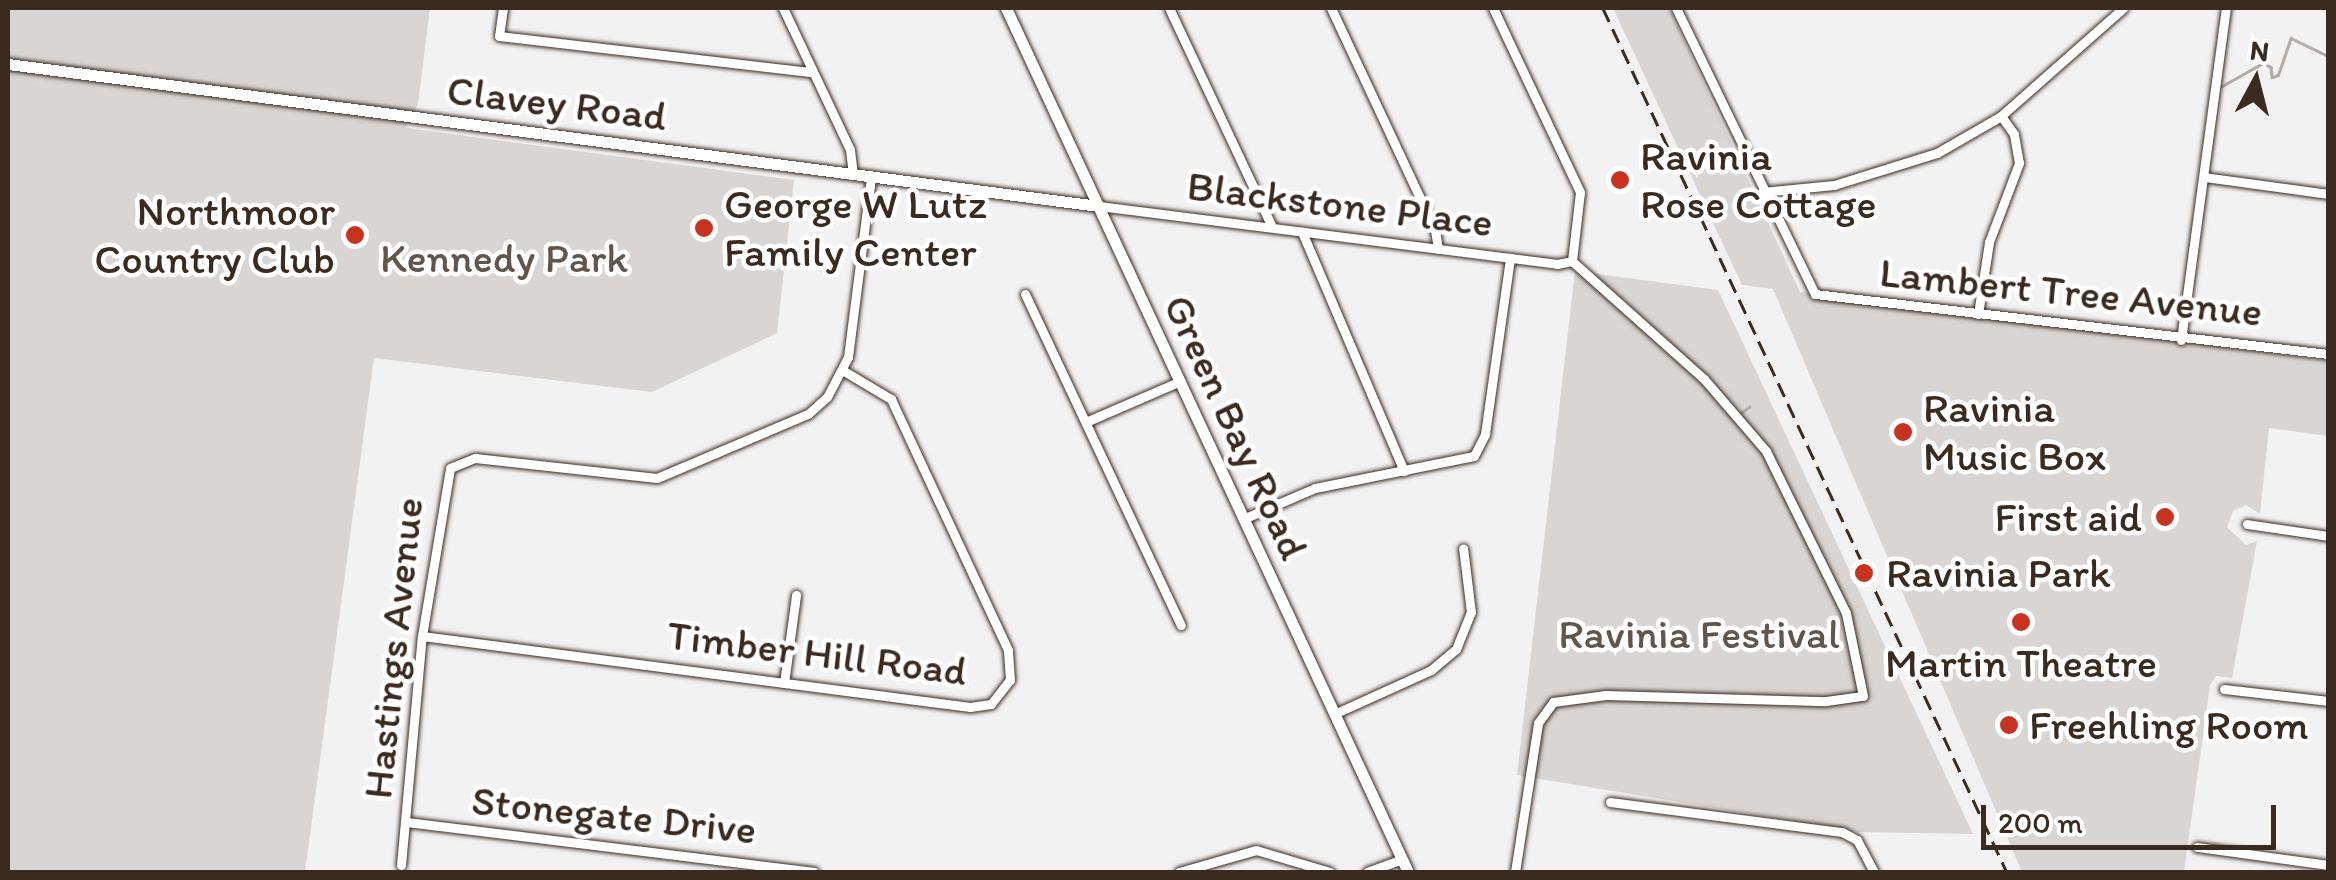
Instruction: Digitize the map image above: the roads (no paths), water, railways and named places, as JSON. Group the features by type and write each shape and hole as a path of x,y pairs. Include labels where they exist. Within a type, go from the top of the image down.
{"main road":[{"name":"Green Bay Road","path":"1006,8 1408,872"},
{"name":"Clavey Road","path":"8,64 1099,206"}],"street":[{"path":"502,8 499,36 812,72"},
{"path":"784,8 850,150 853,174"},
{"path":"1169,8 1272,227"},
{"path":"1331,8 1435,230 1438,249"},
{"path":"1493,8 1580,192 1572,260 1704,379 1766,451 1846,613 1862,696 1826,701 1606,694 1554,702 1538,723 1515,872"},
{"path":"1676,8 1762,192 1880,175 1937,153 2002,116 2123,8"},
{"path":"2181,340 2226,8"},
{"path":"1978,314 1989,242 2019,163 2014,134 2002,116"},
{"path":"844,372 871,177"},
{"path":"2204,177 2328,194"},
{"name":"Lambert Tree Avenue","path":"1762,192 1808,288 1833,297 2328,354"},
{"name":"Blackstone Place","path":"1099,206 1510,258 1572,260"},
{"path":"1302,232 1404,471"},
{"path":"1243,520 1314,488 1460,461 1482,446 1510,258"},
{"path":"1025,294 1181,625"},
{"name":"Hastings Avenue","path":"401,865 422,636 443,488 455,463 476,458 658,478 808,414 844,372"},
{"name":"Timber Hill Road","path":"422,636 970,708 1000,696 1012,673 1008,650 891,399 844,372"},
{"path":"1088,421 1178,382"},
{"path":"2247,524 2328,536"},
{"path":"1334,714 1431,670 1456,649 1471,612 1464,548"},
{"path":"784,683 796,596"},
{"path":"2224,689 2328,702"},
{"path":"1610,802 1850,835 1874,872"},
{"name":"Stonegate Drive","path":"407,822 814,872"},
{"path":"2197,847 2328,865"},
{"path":"1179,872 1256,850 1330,872"},
{"path":"1367,872 1402,860"}],"waterway":[{"path":"2222,86 2263,63 2271,67 2272,77 2278,75 2291,38 2328,56"},
{"path":"1742,412 1749,407"}],"railway":[{"path":"1603,8 2007,872"}],"place":[{"name":"Ravinia Rose Cottage","path":"1620,180"},
{"name":"George W Lutz Family Center","path":"704,228"},
{"name":"Northmoor Country Club","path":"355,235"},
{"name":"Ravinia Music Box","path":"1903,432"},
{"name":"First aid","path":"2165,517"},
{"name":"Ravinia Park","path":"1864,573"},
{"name":"Martin Theatre","path":"2021,622"},
{"name":"Freehling Room","path":"2009,725"}],"park label":[{"name":"Kennedy Park","path":"504,258"},
{"name":"Ravinia Festival","path":"1699,634"}]}
